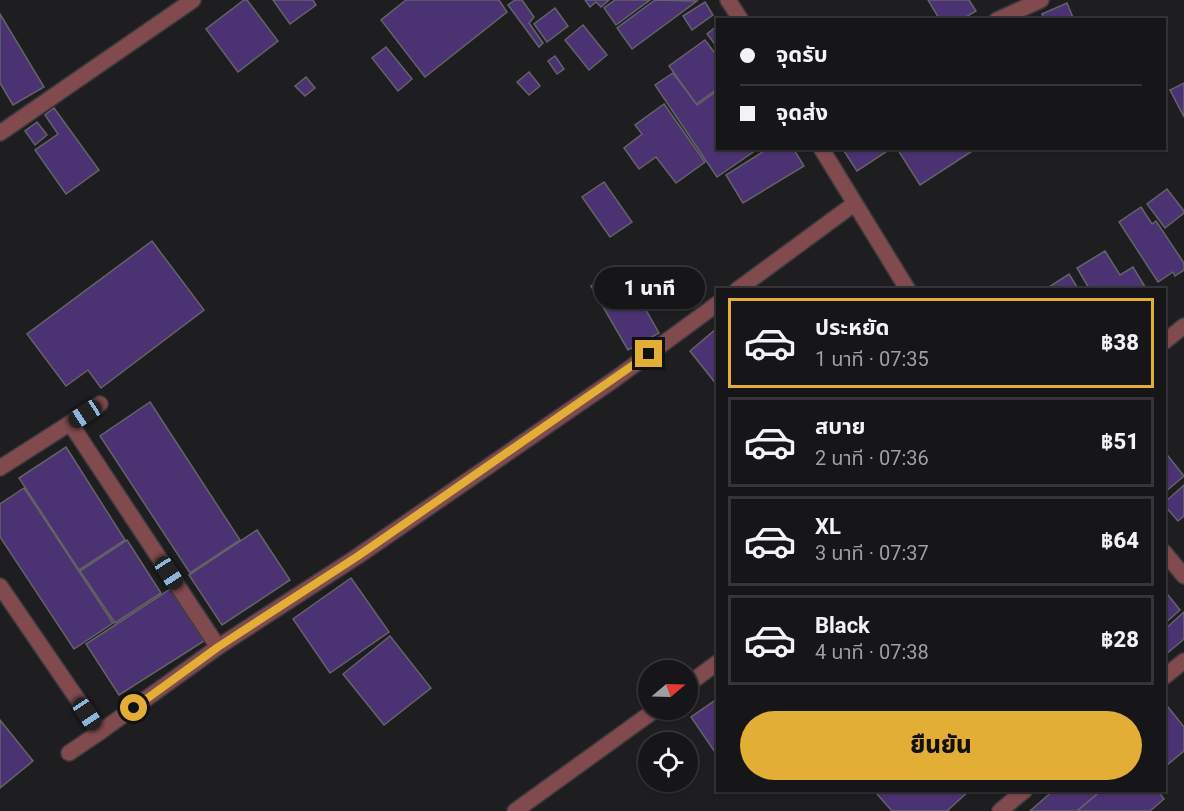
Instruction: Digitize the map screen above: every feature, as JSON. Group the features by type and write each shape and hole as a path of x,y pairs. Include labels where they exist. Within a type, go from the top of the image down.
{"street":[{"path":"0,133 193,0"},
{"path":"728,0 740,18"},
{"path":"1001,18 1041,0"},
{"path":"822,150 907,288"},
{"path":"740,288 854,204"},
{"path":"69,753 218,647 358,556 615,379 716,305"},
{"path":"1166,340 1184,326"},
{"path":"0,468 100,404"},
{"path":"70,423 218,647"},
{"path":"1166,554 1184,576"},
{"path":"0,586 100,732"},
{"path":"1166,675 1184,661"},
{"path":"698,678 716,664"},
{"path":"515,811 641,720"},
{"path":"1000,811 1023,792"}],"building":[{"path":"247,0 278,41 238,72 206,29"},
{"path":"273,0 313,0 316,5 290,24"},
{"path":"406,0 499,0 507,12 425,77 381,20"},
{"path":"515,0 522,0 534,17 529,23 543,43 539,47 508,5"},
{"path":"585,0 609,0 601,7 596,2 590,7"},
{"path":"615,0 650,0 616,25 604,8"},
{"path":"655,0 697,1 632,49 617,28"},
{"path":"928,0 969,0 976,11 964,18 939,18"},
{"path":"705,2 713,15 692,30 683,16"},
{"path":"1067,3 1073,18 1043,18 1042,14"},
{"path":"555,8 568,26 547,42 534,24"},
{"path":"0,14 44,87 13,105 0,83"},
{"path":"583,25 607,55 589,70 565,40"},
{"path":"716,27 716,46 707,34"},
{"path":"705,40 716,55 716,90 696,104 669,66"},
{"path":"386,47 412,79 398,91 372,58"},
{"path":"555,56 564,69 557,74 548,61"},
{"path":"529,72 540,86 529,95 517,82"},
{"path":"673,73 697,105 716,92 716,150 756,150 717,177 655,85"},
{"path":"306,77 315,88 305,96 295,86"},
{"path":"1184,83 1184,117 1170,90"},
{"path":"664,104 705,162 676,183 656,157 639,169 624,148 642,134 635,125"},
{"path":"54,108 99,170 66,194 35,150 58,134 45,115"},
{"path":"37,122 47,135 35,145 25,131"},
{"path":"766,150 794,150 804,166 743,203 726,175"},
{"path":"843,150 889,150 857,171"},
{"path":"898,150 974,150 920,185"},
{"path":"604,182 632,222 610,237 582,197"},
{"path":"1167,189 1184,213 1165,228 1147,204"},
{"path":"1141,207 1152,224 1156,221 1184,263 1184,270 1175,276 1173,272 1158,282 1119,222"},
{"path":"152,241 204,310 101,388 88,370 66,386 27,334"},
{"path":"1105,251 1120,275 1133,267 1146,288 1089,288 1077,268"},
{"path":"622,268 659,333 628,350 591,286"},
{"path":"1069,274 1078,288 1050,288"},
{"path":"716,329 716,384 690,351"},
{"path":"150,402 240,540 190,573 100,436"},
{"path":"66,447 125,540 79,570 19,478"},
{"path":"1166,454 1184,476 1166,491"},
{"path":"1184,485 1184,516 1178,521 1166,507 1166,501"},
{"path":"24,488 113,623 74,649 0,537 0,504"},
{"path":"257,530 290,580 222,625 189,575"},
{"path":"127,540 161,593 115,623 80,571"},
{"path":"351,578 389,632 330,673 293,619"},
{"path":"170,589 204,641 119,695 86,644"},
{"path":"1166,592 1180,610 1166,622"},
{"path":"1184,612 1184,639 1166,654 1166,628"},
{"path":"390,636 431,688 384,725 343,674"},
{"path":"716,700 716,754 693,720 698,720 698,712"},
{"path":"1166,704 1184,727 1184,751 1167,765"},
{"path":"0,720 33,761 0,788"},
{"path":"879,792 968,792 949,811 892,811 877,794"},
{"path":"1052,792 1100,792 1077,811 1030,811"},
{"path":"1100,792 1159,792 1164,799 1150,811 1077,811"}],"route":[{"path":"134,708 218,647 358,556 649,354"}]}
